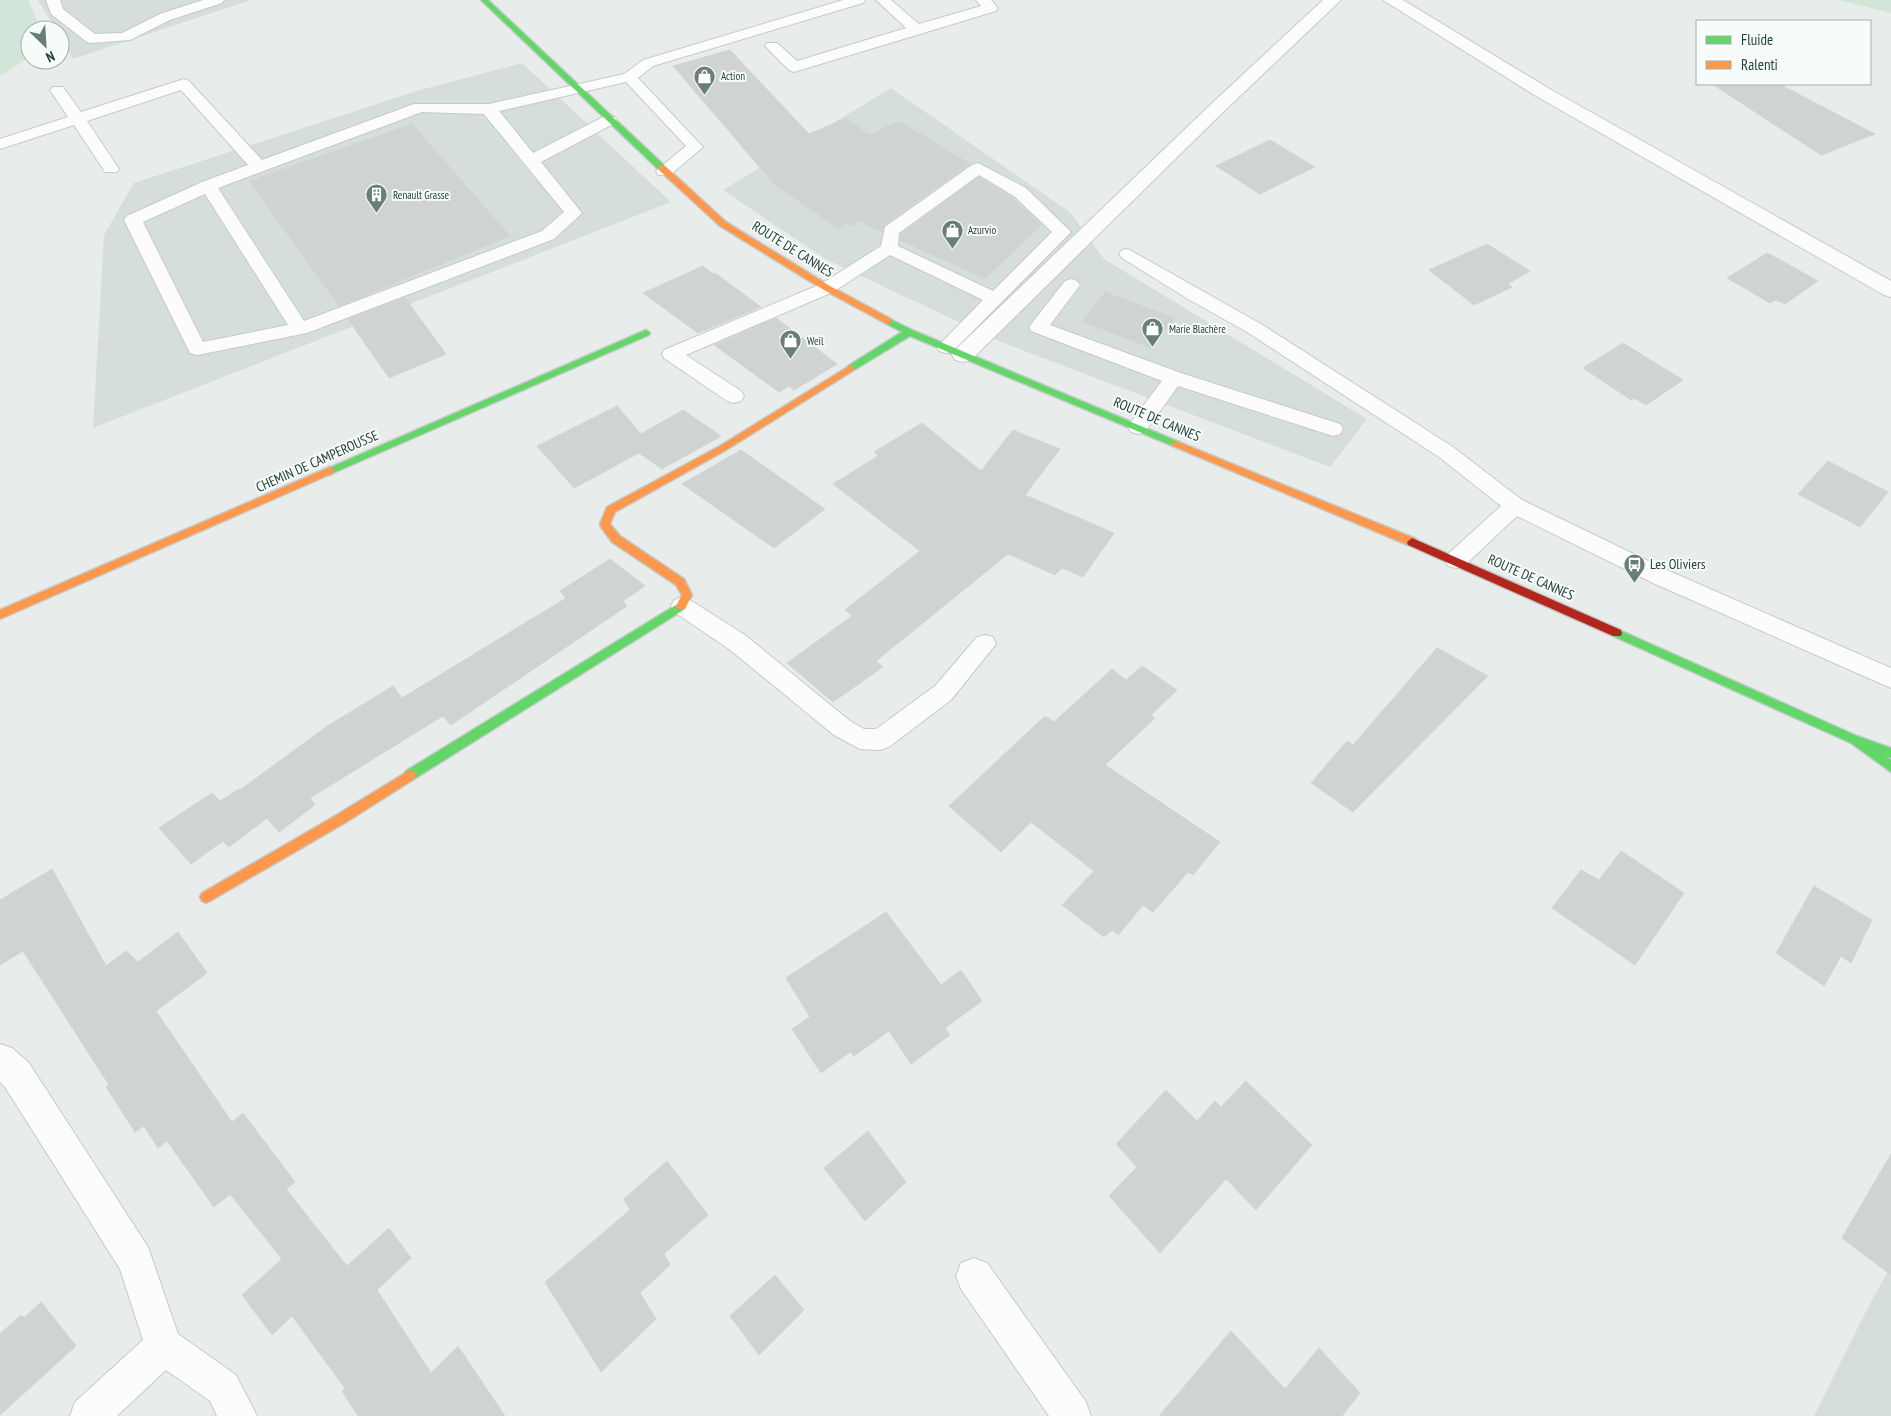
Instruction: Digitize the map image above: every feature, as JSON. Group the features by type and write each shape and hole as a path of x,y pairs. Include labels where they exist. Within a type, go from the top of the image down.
{"main road":[{"name":"ROUTE DE CANNES","path":"484,0 609,120 723,224 827,288 909,332 1456,560 1853,739 1891,753"},
{"path":"206,897 339,820 682,606 686,595 680,582 616,539 605,524 611,510 723,448 909,332"},
{"name":"CHEMIN DE CAMPEROUSSE","path":"0,615 646,333"},
{"path":"1853,739 1891,767"}],"street":[{"path":"954,351 1333,0"},
{"path":"1390,0 1542,92 1891,290"},
{"path":"0,1060 17,1075 135,1260 164,1346 223,1388 238,1416"},
{"path":"974,1276 1072,1416"},
{"path":"89,1416 164,1346"}],"lane":[{"path":"53,0 56,11 92,39 125,37 165,17 217,0"},
{"path":"489,109 574,213 548,235 300,329 197,349 133,220 208,186 420,107 489,109 629,77 648,63 656,60 858,0"},
{"path":"883,0 916,29"},
{"path":"772,46 794,67 991,8 983,0"},
{"path":"629,77 695,148 664,171"},
{"path":"0,144 184,84 259,167"},
{"path":"58,90 111,169"},
{"path":"531,161 609,120"},
{"path":"889,248 891,231 978,168 1020,192 1062,232 995,298 954,351"},
{"path":"208,186 300,329"},
{"path":"889,248 995,298"},
{"path":"734,396 671,354 827,288 889,248"},
{"path":"1128,254 1194,295 1254,328 1438,447 1515,506 1662,577 1891,678"},
{"path":"1071,285 1038,327 1174,378 1333,429"},
{"path":"1138,427 1174,378"},
{"path":"1456,560 1515,506"},
{"path":"682,606 738,642 842,728 860,739 880,740 943,693 985,644"}],"shaded area":[{"path":"38,0 251,0 73,59 70,54 70,20 50,20"},
{"path":"522,63 671,202 93,428 104,235 134,183 420,90"},
{"path":"891,88 1071,213 1104,259 1367,419 1330,467 1001,342 825,259 723,190"},
{"path":"1891,1265 1891,1416 1814,1416 1862,1319"}],"green space":[{"path":"0,0 28,0 37,20 20,20 20,63 0,76"},
{"path":"1839,0 1891,0 1891,13"}],"building":[{"path":"730,50 809,134 846,118 869,135 899,121 970,164 884,225 882,232 859,221 851,226 846,223 838,228 775,185 673,66"},
{"path":"1714,85 1781,85 1875,134 1821,155"},
{"name":"Renault Grasse","path":"412,124 510,236 339,306 249,181"},
{"path":"1270,140 1315,167 1260,194 1216,166"},
{"path":"979,177 1013,198 1041,225 985,279 900,240 901,234"},
{"path":"1487,244 1530,271 1508,284 1512,287 1474,305 1429,270"},
{"path":"1767,253 1818,281 1785,304 1776,300 1770,303 1727,278"},
{"path":"703,266 761,307 698,333 643,293"},
{"path":"1105,292 1175,318 1151,348 1082,321"},
{"path":"405,298 446,354 389,378 348,319"},
{"path":"776,318 837,364 794,390 789,386 779,392 714,345"},
{"path":"1623,343 1683,380 1646,405 1634,398 1631,400 1583,368"},
{"path":"617,406 641,434 683,410 721,436 662,469 639,453 574,488 537,446"},
{"path":"922,423 981,471 1013,430 1060,449 1025,495 1114,533 1083,577 1062,568 1055,575 1008,554 876,661 883,667 833,702 787,663 852,616 845,610 920,551 833,484 878,456 874,452"},
{"path":"741,450 825,509 774,548 682,484"},
{"path":"1828,461 1888,492 1860,527 1798,494"},
{"path":"610,559 645,586 623,601 627,606 451,725 443,716 310,798 315,805 279,832 267,818 229,847 223,841 191,864 159,828 212,793 220,801 240,790 326,727 393,686 402,698 566,598 560,591"},
{"path":"1437,648 1488,676 1353,812 1311,783 1347,741 1353,745"},
{"path":"1142,666 1177,690 1151,715 1155,718 1105,765 1220,842 1193,875 1188,872 1153,912 1143,905 1118,935 1112,930 1104,937 1062,905 1094,871 1031,822 1001,852 949,806 1045,716 1054,722 1112,669 1126,680"},
{"path":"1621,851 1684,893 1635,965 1552,908 1581,870 1599,880"},
{"path":"52,869 106,966 126,951 138,962 178,932 207,973 156,1011 232,1122 243,1113 295,1182 286,1189 347,1266 389,1228 411,1258 377,1290 431,1373 458,1346 505,1416 358,1416 342,1391 345,1388 292,1316 272,1335 242,1295 282,1259 230,1194 214,1207 167,1141 158,1148 144,1126 135,1132 106,1087 109,1085 23,951 0,965 0,900"},
{"path":"1814,886 1872,920 1851,963 1841,956 1824,986 1776,953"},
{"path":"886,912 941,985 961,970 982,1001 945,1028 950,1035 911,1064 889,1031 854,1056 850,1052 821,1073 792,1029 810,1017 786,978"},
{"path":"1246,1081 1312,1145 1256,1210 1226,1179 1160,1253 1109,1196 1137,1167 1116,1144 1166,1090 1197,1121 1215,1101 1221,1107"},
{"path":"868,1131 906,1182 865,1221 824,1168"},
{"path":"1891,1154 1891,1275 1842,1238"},
{"path":"667,1161 708,1215 664,1254 670,1265 640,1293 656,1319 601,1372 545,1282 630,1210 624,1199"},
{"path":"775,1275 804,1310 759,1355 730,1316"},
{"path":"41,1302 76,1346 0,1415 0,1334 21,1315 24,1318"},
{"path":"1231,1331 1285,1389 1319,1348 1360,1393 1342,1416 1159,1416"}],"traffic: fast":[{"path":"484,0 662,168"},
{"path":"888,321 909,332 1176,444"},
{"path":"851,368 909,332"},
{"path":"330,471 646,333"},
{"path":"410,775 681,606"},
{"path":"1617,633 1853,739 1891,753"},
{"path":"1856,741 1891,767"}],"traffic: slow":[{"path":"662,168 723,224 827,288 888,321"},
{"path":"681,606 687,595 680,582 616,539 605,524 611,510 723,448 851,368"},
{"path":"1176,444 1412,542"},
{"path":"0,615 330,471"},
{"path":"206,897 339,820 410,775"}],"traffic: jam":[{"path":"1412,542 1617,633"}],"place":[{"name":"Action","path":"705,95"},
{"name":"Renault Grasse","path":"377,214"},
{"name":"Azurvio","path":"952,249"},
{"name":"Marie Blachère","path":"1153,348"},
{"name":"Weil","path":"791,360"},
{"name":"Les Oliviers","path":"1634,583"}]}
